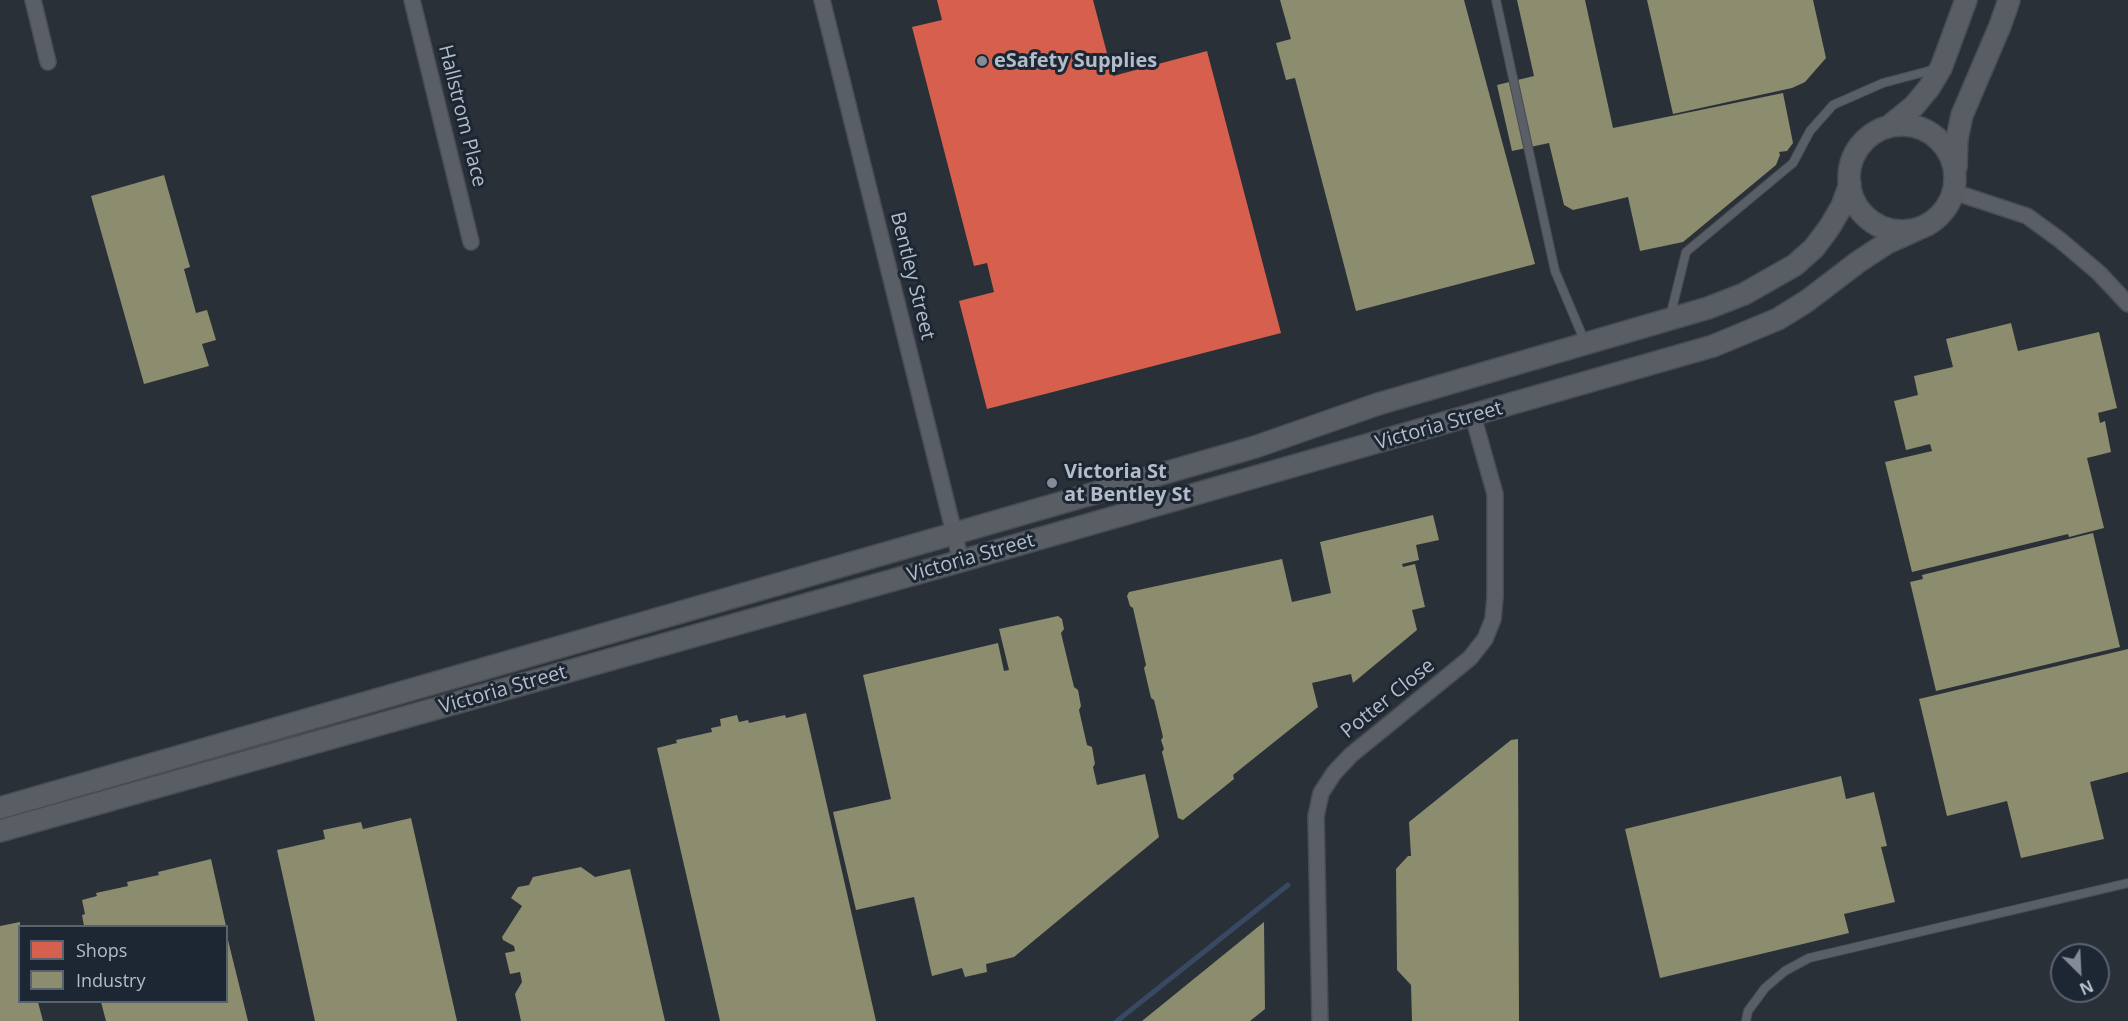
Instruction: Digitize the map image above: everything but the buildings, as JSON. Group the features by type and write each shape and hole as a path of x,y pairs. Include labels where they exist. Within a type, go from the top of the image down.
{"main road":[{"path":"1966,0 1941,68 1929,88 1914,106 1888,127 1869,138 1854,155 1850,170 1850,184 1858,206 1873,223 1895,230 1918,229 1936,219 1946,208 1955,184 1957,139 1962,115 1992,46 2008,0"},
{"path":"1888,127 1904,125 1920,128 1934,135 1945,147 1953,161 1955,184"},
{"name":"Victoria Street","path":"0,808 1255,447 1378,404 1708,308 1744,294 1796,265 1814,248 1829,228 1842,206 1850,184"},
{"name":"Victoria Street","path":"0,831 961,561 1713,346 1778,319 1807,301 1887,243 1918,229"}],"street":[{"path":"33,0 48,62"},
{"name":"Hallstrom Place","path":"412,0 471,242"},
{"name":"Bentley Street","path":"822,0 961,561"},
{"path":"1955,184 2026,216 2092,267 2128,304"},
{"name":"Potter Close","path":"1320,1021 1316,816 1321,793 1334,773 1351,755 1470,658 1485,639 1493,619 1495,494 1473,416"}],"lane":[{"path":"1496,0 1555,271 1585,343"},
{"path":"1670,319 1686,252 1793,163 1810,131 1833,105 1883,83 1941,68"},
{"path":"1746,1021 1748,1011 1765,988 1785,971 1809,958 2128,883"}],"waterway":[{"path":"1117,1021 1288,885"}],"place":[{"name":"eSafety Supplies","path":"982,61"},
{"name":"Victoria St at Bentley St","path":"1052,483"}]}
